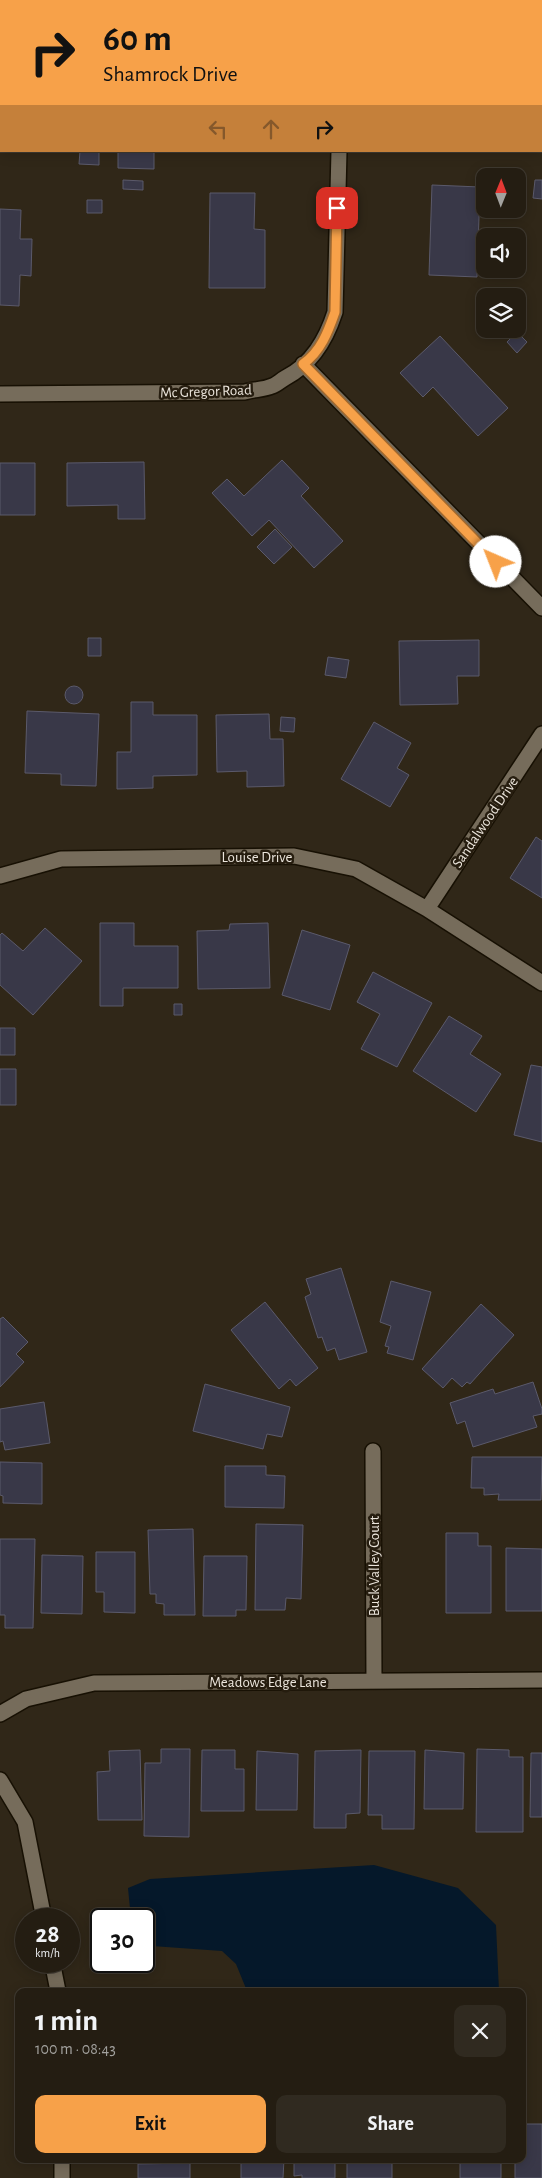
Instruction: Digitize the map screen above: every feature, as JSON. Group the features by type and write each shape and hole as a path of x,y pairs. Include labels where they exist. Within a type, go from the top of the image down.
{"street":[{"name":"Mc Gregor Road","path":"0,394 245,392 273,386 292,376 315,354 324,340 335,312 339,152"},
{"path":"303,364 542,608"},
{"name":"Sandalwood Drive","path":"427,909 542,734"},
{"name":"Louise Drive","path":"0,876 61,859 294,856 356,869 427,909 542,983"},
{"name":"Buck Valley Court","path":"374,1451 374,1681"},
{"name":"Meadows Edge Lane","path":"0,1714 26,1699 94,1683 542,1680"},
{"path":"0,1780 25,1822 42,1908"},
{"path":"54,1973 57,1988"},
{"path":"62,2163 62,2178"}],"water":[{"path":"374,1865 458,1888 496,1925 499,1988 246,1988 236,1964 222,1951 155,1946 155,1908 130,1908 128,1888 150,1879"}],"building":[{"path":"80,152 99,152 99,165 79,164"},
{"path":"118,152 154,152 154,169 118,168"},
{"path":"123,180 143,181 143,190 123,189"},
{"path":"535,180 542,180 542,199 533,198"},
{"path":"432,185 476,187 476,218 479,218 479,228 476,228 476,277 429,275"},
{"path":"210,193 255,193 254,229 265,230 265,288 209,288"},
{"path":"87,200 102,200 102,213 87,213"},
{"path":"0,209 21,210 20,239 32,239 31,276 20,275 19,306 0,305"},
{"path":"440,336 508,408 478,436 433,387 423,397 400,373"},
{"path":"511,338 523,338 527,342 517,353 507,342"},
{"path":"282,460 309,488 301,496 343,541 314,568 269,520 252,536 212,493 227,479 244,496"},
{"path":"144,462 145,519 118,519 118,505 67,506 67,463"},
{"path":"0,463 35,463 35,515 0,515"},
{"path":"275,529 292,547 274,564 257,547"},
{"path":"88,638 101,638 101,656 88,656"},
{"path":"479,640 479,676 457,676 458,704 400,705 399,641"},
{"path":"328,657 349,660 346,678 325,675"},
{"path":"74,686 80,689 83,695 80,701 74,704 68,701 65,695 68,689"},
{"path":"131,702 153,702 153,715 197,715 197,775 153,776 153,788 117,789 117,752 131,752"},
{"path":"27,711 99,714 96,786 61,785 61,774 25,773"},
{"path":"269,714 270,739 283,739 284,786 247,787 247,771 217,772 216,715"},
{"path":"281,717 295,718 294,732 280,731"},
{"path":"374,722 411,743 397,768 409,775 390,807 341,779"},
{"path":"536,837 542,841 542,898 510,878"},
{"path":"100,923 134,923 134,946 178,946 178,988 123,988 123,1006 100,1006"},
{"path":"268,923 270,988 198,989 197,931 229,930 230,924"},
{"path":"45,928 82,961 33,1015 0,985 0,935 2,933 23,951"},
{"path":"302,930 350,945 330,1010 282,995"},
{"path":"373,972 432,1003 397,1067 361,1049 380,1014 357,1002"},
{"path":"174,1004 182,1004 182,1015 174,1015"},
{"path":"449,1016 482,1036 470,1054 501,1074 476,1112 413,1071"},
{"path":"0,1028 15,1028 15,1055 0,1055"},
{"path":"531,1065 542,1067 542,1142 514,1135"},
{"path":"0,1069 16,1069 16,1105 0,1105"},
{"path":"341,1268 367,1352 339,1360 335,1348 327,1351 322,1337 318,1338 305,1297 311,1294 306,1279"},
{"path":"391,1281 431,1292 413,1360 387,1353 389,1347 385,1346 391,1326 380,1322"},
{"path":"265,1302 318,1368 296,1386 290,1379 279,1389 231,1330"},
{"path":"481,1304 514,1335 470,1384 467,1382 462,1387 452,1378 443,1388 422,1369"},
{"path":"3,1317 28,1342 16,1354 24,1362 0,1387 0,1319"},
{"path":"533,1382 542,1409 542,1414 533,1416 537,1427 473,1447 465,1421 457,1424 450,1403 493,1389 495,1394"},
{"path":"205,1384 290,1407 282,1437 267,1434 263,1449 193,1431"},
{"path":"44,1402 50,1443 5,1450 3,1441 0,1442 0,1409"},
{"path":"472,1457 542,1457 541,1500 498,1500 499,1494 484,1495 484,1488 471,1488"},
{"path":"0,1462 42,1463 42,1504 3,1503 3,1496 0,1495"},
{"path":"225,1466 266,1466 266,1475 285,1476 284,1508 225,1507"},
{"path":"256,1524 303,1525 301,1599 286,1598 285,1610 255,1610"},
{"path":"193,1529 195,1615 164,1615 164,1604 156,1603 156,1594 150,1594 148,1530"},
{"path":"446,1533 478,1533 478,1546 491,1546 491,1613 446,1613"},
{"path":"0,1539 35,1539 33,1628 5,1628 5,1615 0,1615"},
{"path":"506,1548 542,1549 542,1611 506,1611"},
{"path":"96,1552 135,1552 135,1613 104,1612 104,1592 96,1592"},
{"path":"42,1555 83,1556 82,1614 41,1613"},
{"path":"204,1556 247,1556 246,1610 236,1610 236,1616 203,1616"},
{"path":"161,1749 190,1749 189,1837 144,1836 145,1763 161,1763"},
{"path":"477,1749 509,1750 509,1757 523,1757 523,1832 476,1832"},
{"path":"140,1750 142,1820 98,1820 97,1772 110,1771 109,1751"},
{"path":"202,1750 235,1750 235,1769 244,1769 244,1811 201,1811"},
{"path":"361,1750 360,1813 346,1814 346,1828 314,1828 315,1751"},
{"path":"425,1750 464,1753 463,1809 424,1809"},
{"path":"257,1751 298,1754 297,1810 256,1810"},
{"path":"369,1751 415,1751 414,1829 382,1829 382,1815 368,1815"},
{"path":"531,1753 542,1753 542,1817 530,1817"},
{"path":"526,2124 542,2124 542,2178 515,2178 515,2163 526,2163"},
{"path":"190,2163 190,2178 138,2178 138,2164"},
{"path":"241,2163 284,2163 283,2178 241,2178"},
{"path":"294,2163 335,2163 335,2178 302,2178 302,2175 294,2176"},
{"path":"347,2163 392,2163 392,2178 347,2178"},
{"path":"460,2163 501,2163 501,2178 460,2178"}],"route":[{"path":"337,208 335,312 324,340 315,354 303,364 496,562"}]}
